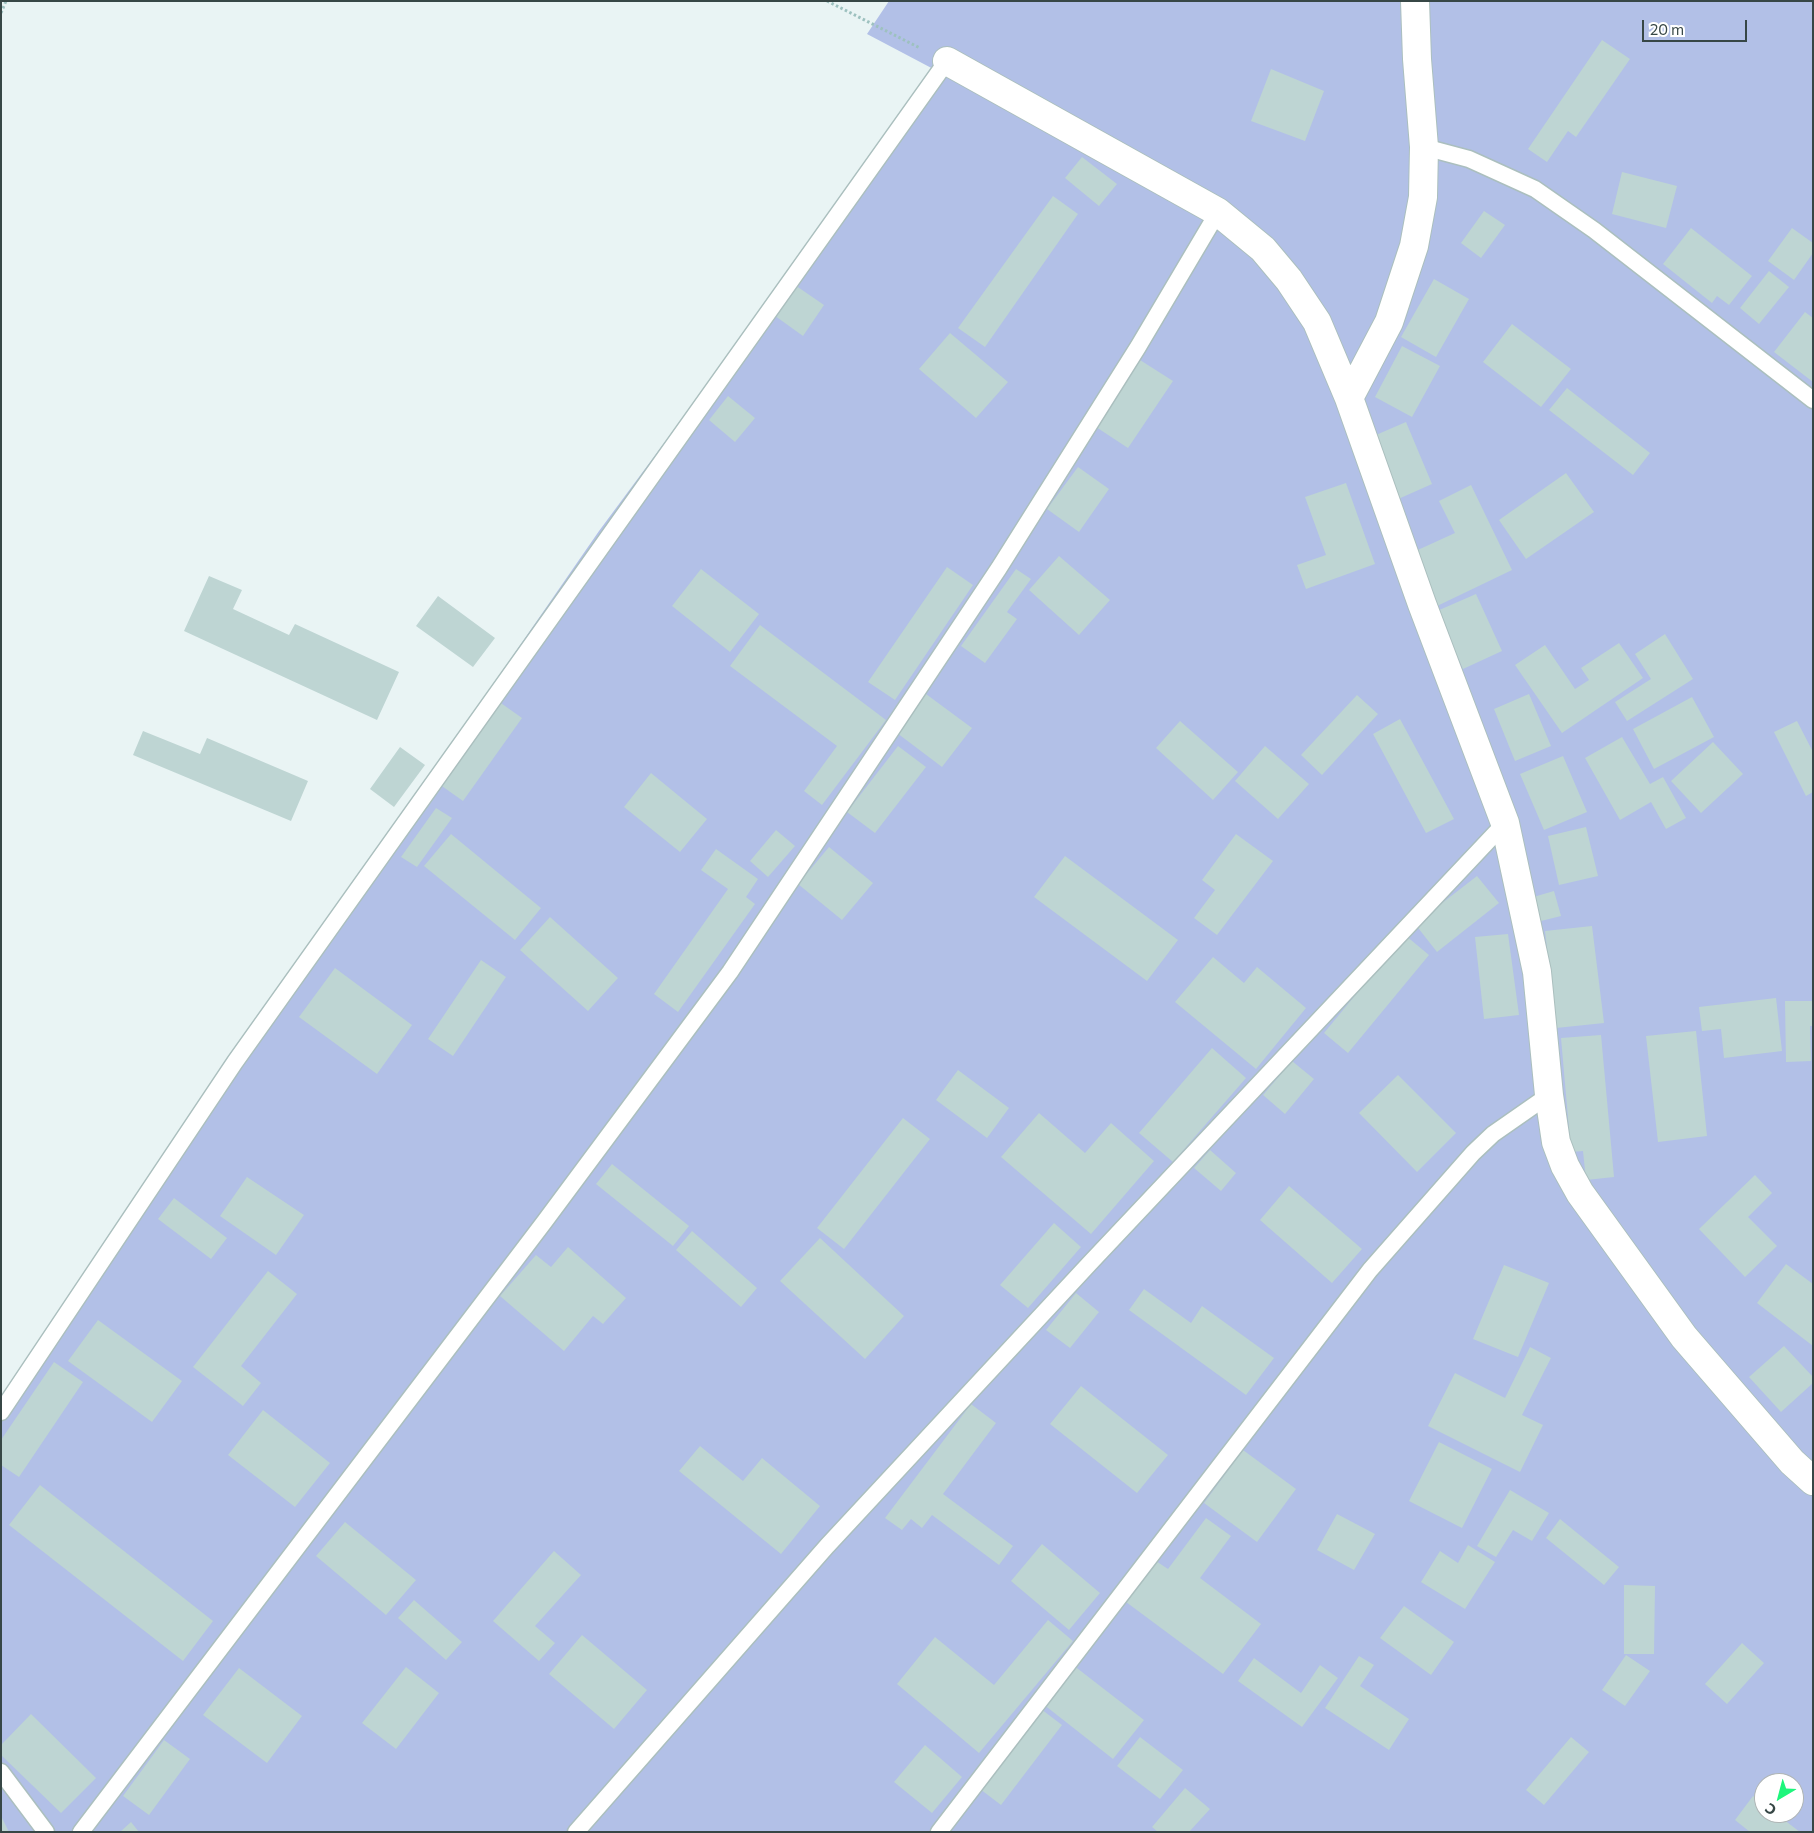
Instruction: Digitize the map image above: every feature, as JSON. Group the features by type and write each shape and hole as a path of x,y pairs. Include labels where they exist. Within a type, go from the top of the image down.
{"street":[{"path":"1349,398 1388,322 1414,246 1422,197 1424,147 1417,59 1415,1"},
{"path":"947,62 1218,212 1263,249 1289,280 1317,322 1349,398 1426,613 1506,823 1537,972 1549,1095 1556,1142 1565,1166 1580,1193 1684,1337 1792,1462 1813,1481"}],"lane":[{"path":"1,1412 235,1062 947,62"},
{"path":"1424,147 1469,159 1535,189 1594,230 1813,400"},
{"path":"81,1832 545,1221 730,972 999,568 1138,347 1218,212"},
{"path":"576,1832 827,1546 1090,1263 1506,823"},
{"path":"939,1832 1370,1270 1493,1134 1549,1095"},
{"path":"1,1772 46,1832"}],"path":[{"path":"1,13 6,1"},
{"path":"827,1 947,62"}],"shaded area":[{"path":"889,1 1813,1 1813,1832 1,1832 1,1412 232,1062 599,531 939,72 867,34"}],"building":[{"path":"1602,40 1630,59 1576,137 1568,131 1547,162 1528,149"},
{"path":"1271,69 1324,91 1305,141 1251,121"},
{"path":"1082,157 1117,184 1099,206 1065,178"},
{"path":"1622,172 1677,186 1666,228 1612,214"},
{"path":"1053,196 1078,214 985,347 958,328"},
{"path":"1484,211 1505,225 1481,258 1461,243"},
{"path":"1691,228 1752,276 1729,305 1717,296 1712,303 1663,264"},
{"path":"1792,228 1813,243 1813,253 1794,280 1768,261"},
{"path":"1769,271 1789,287 1759,324 1740,308"},
{"path":"1434,279 1469,299 1436,357 1401,337"},
{"path":"792,283 824,305 803,336 771,313"},
{"path":"1805,312 1813,318 1813,382 1774,352"},
{"path":"1512,324 1571,369 1541,407 1483,362"},
{"path":"950,333 1008,382 976,418 919,369"},
{"path":"1402,346 1440,366 1412,417 1375,397"},
{"path":"1140,360 1173,381 1128,448 1096,427"},
{"path":"1567,388 1650,453 1633,475 1549,410"},
{"path":"728,396 755,418 735,442 709,420"},
{"path":"1406,422 1432,484 1396,500 1369,438"},
{"path":"1078,467 1109,489 1079,532 1047,509"},
{"path":"1566,473 1594,512 1526,559 1499,520"},
{"path":"1346,483 1375,564 1306,589 1297,565 1326,555 1305,497"},
{"path":"1471,485 1512,570 1435,607 1409,554 1455,533 1439,501"},
{"path":"1059,556 1110,600 1079,635 1029,590"},
{"path":"947,567 973,585 895,700 868,682"},
{"path":"701,569 759,614 730,652 672,606"},
{"path":"1016,569 1031,579 1007,612 1017,619 985,663 961,646"},
{"path":"209,576 242,590 233,609 289,635 295,624 399,672 377,720 184,631"},
{"path":"1476,594 1502,651 1463,669 1437,611"},
{"path":"438,596 495,638 473,667 416,626"},
{"path":"760,625 886,720 822,805 804,791 837,746 730,666"},
{"path":"1665,634 1693,679 1627,721 1615,702 1651,679 1635,654"},
{"path":"1619,643 1643,678 1562,733 1515,665 1545,645 1575,689 1589,680 1581,668"},
{"path":"926,694 972,728 942,767 897,733"},
{"path":"1529,694 1551,746 1515,761 1494,709"},
{"path":"1357,695 1378,714 1322,775 1301,755"},
{"path":"1692,697 1714,737 1654,769 1633,729"},
{"path":"498,701 522,718 463,801 439,784"},
{"path":"1400,719 1454,819 1426,833 1373,734"},
{"path":"1180,721 1238,772 1213,800 1156,748"},
{"path":"1797,721 1813,752 1813,792 1806,796 1774,732"},
{"path":"143,731 200,754 207,738 308,781 291,821 133,755"},
{"path":"1622,737 1650,784 1663,777 1686,818 1666,829 1651,802 1620,820 1585,758"},
{"path":"1713,742 1743,774 1701,813 1671,781"},
{"path":"898,746 926,767 875,833 847,812"},
{"path":"1265,746 1309,784 1278,819 1235,781"},
{"path":"400,747 425,765 394,807 370,789"},
{"path":"1563,756 1587,812 1544,830 1520,774"},
{"path":"651,773 707,819 680,852 624,807"},
{"path":"436,808 452,818 417,867 401,857"},
{"path":"1586,827 1598,876 1559,885 1548,836"},
{"path":"776,830 795,846 768,877 750,861"},
{"path":"451,834 541,908 515,940 424,866"},
{"path":"1236,834 1273,861 1217,935 1194,918 1215,890 1202,880"},
{"path":"829,847 873,883 842,920 798,884"},
{"path":"716,849 758,879 746,897 755,904 678,1012 654,994 728,889 701,870"},
{"path":"1065,856 1178,940 1147,981 1034,897"},
{"path":"1477,876 1499,903 1437,952 1415,924"},
{"path":"1554,891 1561,916 1537,922 1530,898"},
{"path":"550,917 618,978 588,1011 520,950"},
{"path":"1592,926 1604,1023 1556,1028 1545,931"},
{"path":"1508,934 1519,1015 1484,1019 1475,937"},
{"path":"1405,935 1429,955 1348,1053 1324,1033"},
{"path":"1213,957 1244,983 1257,967 1306,1008 1256,1069 1175,1002"},
{"path":"481,960 506,977 453,1056 428,1039"},
{"path":"335,968 412,1025 377,1074 299,1017"},
{"path":"1776,998 1782,1051 1724,1058 1721,1029 1702,1031 1699,1007"},
{"path":"1785,1001 1813,1001 1813,1026 1810,1026 1811,1061 1786,1062"},
{"path":"1696,1031 1707,1136 1658,1142 1646,1036"},
{"path":"1601,1035 1614,1177 1586,1180 1583,1151 1571,1152 1561,1038"},
{"path":"1212,1048 1246,1078 1173,1162 1139,1133"},
{"path":"1292,1061 1314,1079 1285,1114 1263,1095"},
{"path":"958,1070 1009,1108 987,1138 936,1100"},
{"path":"1398,1075 1456,1133 1417,1172 1359,1113"},
{"path":"1039,1113 1085,1153 1111,1123 1154,1161 1091,1234 1001,1157"},
{"path":"903,1118 930,1139 844,1249 817,1228"},
{"path":"1210,1150 1236,1173 1221,1191 1194,1168"},
{"path":"612,1164 689,1226 673,1246 596,1184"},
{"path":"1755,1175 1772,1193 1748,1217 1777,1246 1745,1277 1699,1229"},
{"path":"247,1177 304,1215 276,1255 220,1216"},
{"path":"1289,1186 1362,1249 1332,1283 1260,1220"},
{"path":"174,1198 227,1238 211,1259 158,1219"},
{"path":"1054,1223 1081,1247 1028,1308 1000,1285"},
{"path":"692,1231 757,1288 741,1307 676,1250"},
{"path":"820,1238 904,1316 865,1359 780,1281"},
{"path":"568,1247 626,1298 603,1324 593,1316 564,1351 500,1296 536,1255 551,1267"},
{"path":"1786,1264 1813,1284 1813,1346 1757,1303"},
{"path":"1504,1265 1549,1283 1518,1357 1473,1339"},
{"path":"268,1271 297,1294 241,1366 261,1383 243,1406 193,1367"},
{"path":"1144,1289 1191,1323 1202,1306 1274,1358 1246,1395 1129,1310"},
{"path":"1076,1293 1099,1312 1070,1348 1046,1330"},
{"path":"98,1320 182,1381 152,1422 68,1361"},
{"path":"1784,1346 1813,1377 1813,1383 1781,1412 1749,1377"},
{"path":"1530,1347 1551,1358 1522,1415 1543,1425 1520,1472 1428,1426 1455,1373 1505,1398"},
{"path":"54,1362 83,1382 19,1477 1,1465 1,1440"},
{"path":"1081,1386 1168,1455 1137,1493 1050,1424"},
{"path":"971,1404 996,1423 943,1494 1013,1546 999,1565 932,1515 922,1528 911,1519 902,1530 885,1518"},
{"path":"263,1410 330,1463 295,1507 228,1455"},
{"path":"1439,1442 1492,1469 1462,1528 1409,1501"},
{"path":"700,1446 743,1481 762,1458 820,1506 781,1554 679,1471"},
{"path":"1243,1450 1296,1489 1257,1542 1204,1503"},
{"path":"40,1485 213,1621 183,1661 9,1525"},
{"path":"1510,1490 1549,1513 1532,1541 1513,1530 1496,1557 1477,1546"},
{"path":"1337,1514 1375,1534 1354,1570 1317,1550"},
{"path":"1206,1518 1231,1536 1200,1578 1261,1624 1223,1674 1126,1602 1156,1561 1168,1569"},
{"path":"1560,1519 1619,1567 1604,1585 1546,1538"},
{"path":"345,1522 416,1580 386,1615 316,1556"},
{"path":"1042,1544 1100,1593 1069,1630 1011,1581"},
{"path":"1468,1545 1495,1562 1465,1609 1421,1582 1440,1551 1458,1563"},
{"path":"554,1551 581,1575 535,1626 555,1643 539,1661 493,1621"},
{"path":"1624,1585 1655,1586 1654,1654 1624,1654"},
{"path":"414,1600 462,1642 446,1660 398,1618"},
{"path":"1404,1606 1454,1642 1431,1675 1380,1638"},
{"path":"1048,1620 1073,1641 979,1753 897,1684 935,1637 994,1685"},
{"path":"582,1635 647,1690 614,1729 549,1674"},
{"path":"1742,1643 1764,1663 1727,1704 1705,1684"},
{"path":"1626,1655 1650,1671 1625,1706 1602,1690"},
{"path":"1359,1656 1374,1665 1360,1686 1409,1719 1389,1750 1325,1708"},
{"path":"1254,1658 1301,1693 1320,1665 1338,1678 1302,1727 1238,1681"},
{"path":"1073,1665 1144,1720 1113,1759 1043,1704"},
{"path":"406,1667 439,1693 396,1749 362,1723"},
{"path":"239,1668 302,1716 267,1763 203,1715"},
{"path":"1041,1709 1062,1725 1001,1805 980,1789"},
{"path":"31,1714 96,1778 61,1813 1,1755 1,1745"},
{"path":"1140,1737 1183,1770 1160,1799 1117,1766"},
{"path":"1571,1737 1589,1752 1544,1805 1526,1790"},
{"path":"164,1740 190,1759 149,1815 123,1796"},
{"path":"925,1745 962,1777 932,1813 894,1782"},
{"path":"1185,1788 1210,1809 1189,1832 1158,1832 1152,1827"},
{"path":"1753,1796 1754,1823 1788,1823 1800,1832 1750,1832 1735,1820"},
{"path":"1,1816 9,1832 1,1832"},
{"path":"131,1822 139,1832 120,1832"}]}
